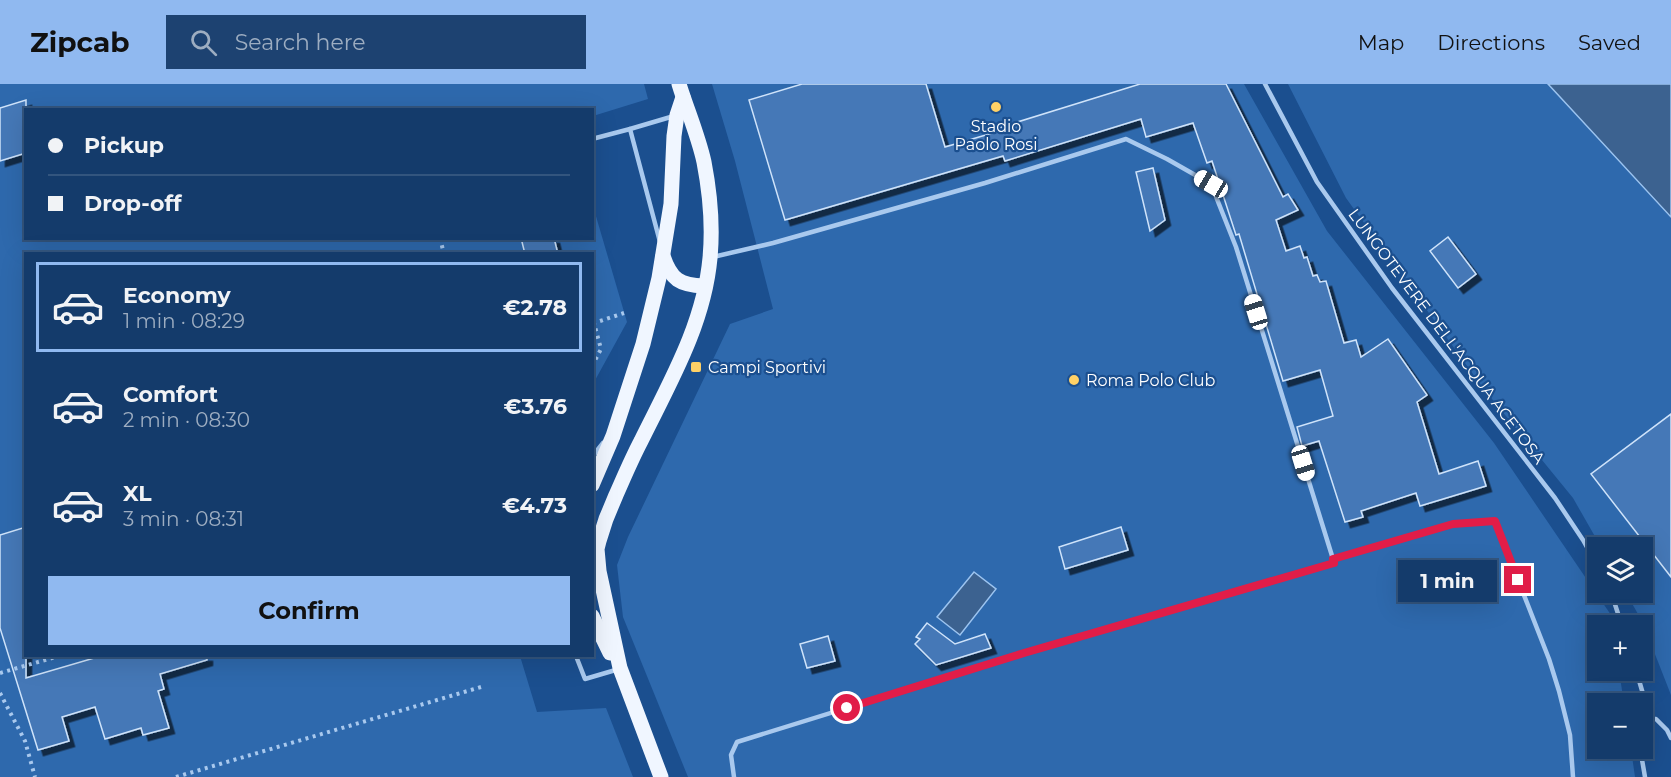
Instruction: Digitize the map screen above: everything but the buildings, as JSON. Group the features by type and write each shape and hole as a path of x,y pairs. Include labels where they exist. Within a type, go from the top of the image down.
{"main road":[{"path":"594,480 618,421 643,344 663,256 671,204 676,115 681,91"},
{"path":"662,777 620,668 600,588 597,549 602,529 616,495 686,349 705,286 710,257 711,218 706,174 696,131 681,91"},
{"path":"663,256 666,267 674,277 687,285 705,286"},
{"path":"594,620 620,668"}],"lane":[{"name":"LUNGOTEVERE DELL'ACQUA ACETOSA","path":"1265,84 1317,182 1392,288 1555,498 1587,548"},
{"path":"594,138 676,115"},
{"path":"630,129 663,256"},
{"path":"710,257 807,234 1126,140 1167,159 1211,184 1236,247 1334,563 1024,653 737,742 731,755 734,777"},
{"path":"594,454 618,421"},
{"path":"1333,559 1453,524 1495,521 1556,681 1570,735 1574,777"},
{"path":"576,657 585,679 620,668"},
{"path":"1653,719 1656,719 1667,730 1671,738"},
{"path":"1642,759 1645,777"}],"path":[{"path":"594,323 624,313"},
{"path":"594,326 601,349 594,362"},
{"path":"0,673 56,657"},
{"path":"176,777 481,687"},
{"path":"0,693 25,741 35,777"}],"shaded area":[{"path":"0,84 644,84 648,99 594,116 594,108 24,108 24,240 594,240 594,209 627,322 594,382 594,252 24,252 24,657 520,657 537,712 606,708 633,777 0,777"},
{"name":"Roma Polo Club","path":"712,84 1244,84 1327,231 1494,443 1587,580 1587,603 1603,603 1611,615 1587,615 1587,681 1621,681 1622,693 1587,693 1587,759 1632,759 1635,777 688,777 623,617 617,565 628,537 730,324 773,309 735,161"},
{"path":"1288,84 1548,84 1671,217 1671,695 1653,649 1653,615 1639,615 1632,603 1653,603 1653,537 1595,537 1573,498 1483,388 1346,198"},
{"path":"1548,84 1671,84 1671,217"},
{"path":"974,572 996,589 960,635 937,617"}],"place":[{"name":"Stadio Paolo Rosi","path":"996,107"},
{"name":"Campi Sportivi","path":"696,367"},
{"name":"Roma Polo Club","path":"1074,380"}],"route":[{"path":"847,708 1024,653 1334,563 1333,559 1453,524 1495,521 1518,580"}]}
